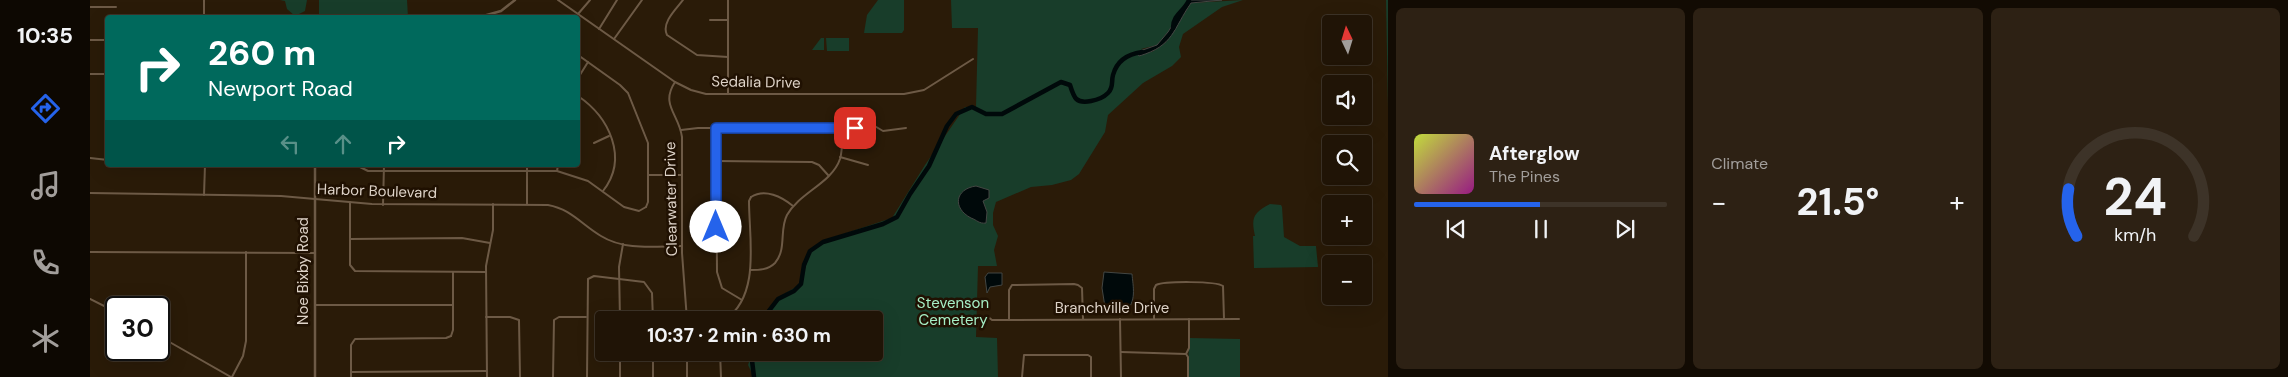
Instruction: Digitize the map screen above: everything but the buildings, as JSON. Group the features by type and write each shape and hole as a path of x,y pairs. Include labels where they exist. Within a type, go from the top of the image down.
{"street":[{"path":"204,0 204,15"},
{"path":"487,15 501,11 515,0"},
{"name":"Sedalia Drive","path":"558,0 579,15"},
{"path":"579,15 590,0"},
{"path":"600,29 616,0"},
{"path":"614,39 642,0"},
{"path":"683,0 663,30 667,35 697,55 728,57"},
{"path":"728,0 728,94"},
{"path":"90,7 116,7"},
{"name":"Sedalia Drive","path":"580,16 675,82 695,92 728,94 904,94 924,90 973,59"},
{"path":"710,20 728,20"},
{"path":"90,40 105,40"},
{"path":"360,167 365,170 384,171 557,171 580,177 624,207 639,211 648,208 648,143 628,93 620,85 580,56"},
{"path":"580,75 588,62"},
{"path":"90,74 105,74"},
{"name":"Clearwater Drive","path":"675,82 668,98 681,130 682,246 686,311"},
{"path":"580,98 596,110 610,136 614,148 615,167 611,180 603,191"},
{"path":"681,130 860,127 868,122 872,112"},
{"path":"868,122 883,131 906,128"},
{"path":"716,128 717,272 722,288 742,300"},
{"path":"750,270 766,268 776,261 782,247 784,222 793,206 838,164 842,128"},
{"path":"594,142 610,136"},
{"path":"840,157 868,165"},
{"path":"90,158 105,160"},
{"path":"716,162 812,162 819,165 828,175"},
{"path":"204,195 205,167"},
{"name":"Noe Bixby Road","path":"315,167 315,377"},
{"path":"383,205 384,167"},
{"path":"557,171 558,167"},
{"path":"526,170 527,204"},
{"path":"648,175 682,175"},
{"name":"Harbor Boulevard","path":"90,193 281,196 383,205 548,205 570,212 602,237 623,244 682,246"},
{"path":"748,194 751,197"},
{"path":"751,197 756,195 777,195 793,206"},
{"path":"733,311 742,300 748,284 750,270 749,203 751,197"},
{"path":"350,202 351,270 358,272 486,272"},
{"path":"487,377 486,272 492,230 493,204"},
{"path":"350,238 462,238 490,243"},
{"path":"620,311 619,278 623,244"},
{"path":"90,252 314,253"},
{"path":"170,342 231,377 245,348 246,252"},
{"path":"353,340 357,338 452,337 453,272"},
{"path":"587,377 586,317 588,277 641,280 649,286 652,293 653,311"},
{"path":"1009,320 1010,287 1017,284 1078,284 1083,290 1083,319"},
{"path":"1154,319 1155,286 1160,284 1221,284 1224,319"},
{"path":"90,299 105,306"},
{"path":"314,305 453,305"},
{"path":"517,319 520,316"},
{"name":"Branchville Drive","path":"986,316 992,320 1238,319"},
{"path":"486,317 510,317 517,319 520,323 520,377"},
{"path":"553,377 554,318 586,317"},
{"path":"1120,319 1121,377"},
{"path":"1188,377 1188,356 1186,354 1189,348 1189,319"},
{"path":"350,337 353,340"},
{"path":"351,377 351,346 353,340"},
{"path":"1121,352 1186,354"},
{"path":"1022,377 1024,355 1091,357 1091,377"},
{"path":"620,361 620,377"},
{"path":"653,361 653,377"},
{"path":"687,361 687,377"},
{"path":"720,361 720,377"},
{"path":"351,372 487,371"}],"green space":[{"path":"280,0 307,0 305,11 294,15 287,9 285,1"},
{"path":"319,0 407,0 408,15 319,15"},
{"path":"878,0 904,0 904,30 902,33 864,33 867,15"},
{"name":"Stevenson Cemetery","path":"951,0 1188,0 1168,32 1157,45 1141,49 1152,52 1166,42 1191,3 1243,0 1222,7 1183,34 1179,47 1181,57 1172,66 1143,83 1108,115 1105,132 1079,174 1071,180 1052,185 1031,187 996,202 993,213 993,225 998,236 994,250 997,266 978,266 976,337 997,338 998,377 754,377 748,365 749,361 883,361 883,311 769,311 779,297 801,284 810,251 828,239 892,218 925,165 965,107 976,107 978,28 952,28"},
{"path":"1386,0 1388,0 1388,108"},
{"path":"821,38 824,38 824,50 812,50"},
{"path":"826,38 849,38 849,51 827,51"},
{"path":"1270,204 1281,205 1282,207 1284,237 1300,246 1316,246 1318,267 1254,268 1254,220 1260,210"},
{"path":"1189,338 1240,339 1240,377 1188,377"}],"shaded area":[{"path":"1188,0 1222,0 1191,3 1166,42 1151,52 1139,56 1137,52 1157,45 1168,32"},
{"path":"976,186 989,190 989,198 983,201 987,212 986,223 965,214 959,204 960,195 969,188"},
{"path":"1104,272 1132,274 1133,299 1129,308 1125,311 1113,311 1105,307 1102,288"},
{"path":"988,273 1002,273 1002,285 990,287 987,293 985,277"}],"waterway":[{"path":"1173,28 1175,19 1189,0"},
{"path":"769,311 778,299 794,291 801,284 804,265 810,251 823,242 883,224 897,217 929,166 947,126 956,114 972,107 986,114 1002,114 1061,82 1070,85 1074,97 1079,101 1086,102 1098,99 1110,91 1117,65 1128,56 1142,52"},
{"path":"752,361 754,377"}],"route":[{"path":"716,227 716,128 855,128"}]}
